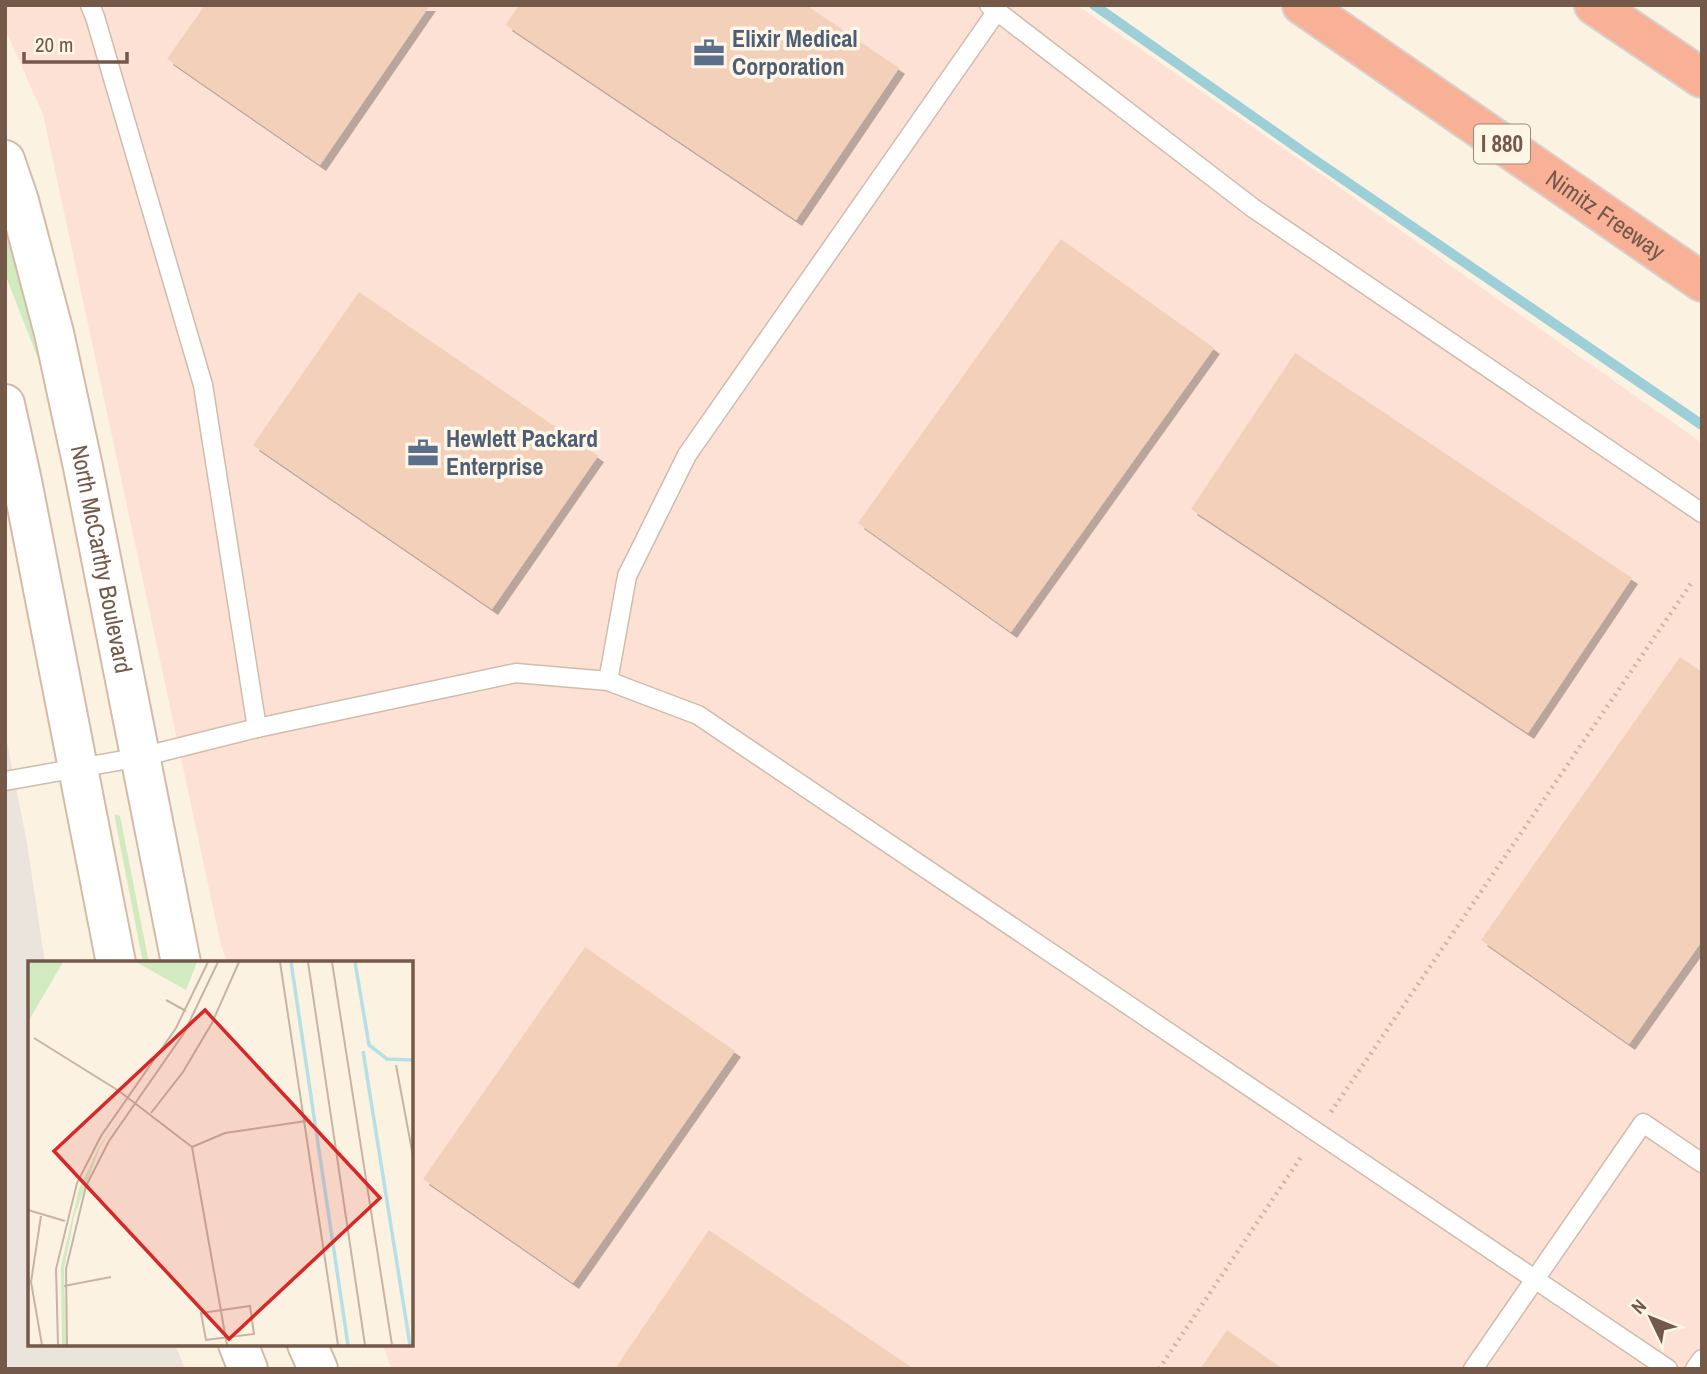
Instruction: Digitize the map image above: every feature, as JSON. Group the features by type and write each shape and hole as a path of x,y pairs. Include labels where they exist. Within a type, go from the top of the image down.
{"highway":[{"name":"Nimitz Freeway","path":"1302,5 1702,282"},
{"path":"1594,5 1702,78"}],"main road":[{"name":"North McCarthy Boulevard","path":"5,160 19,201 54,333 181,961"},
{"path":"5,404 116,961"},
{"path":"239,1346 248,1369"},
{"path":"308,1346 317,1369"}],"lane":[{"path":"90,5 203,385 257,728"},
{"path":"608,681 627,576 687,455 993,8 1254,208 1702,513"},
{"path":"5,781 141,757 257,728 516,673 608,681 698,715 1668,1369"},
{"path":"1473,1369 1643,1123 1702,1163"},
{"path":"1695,1369 1702,1359"}],"path":[{"path":"1160,1369 1317,1132 1692,582"}],"shaded area":[{"path":"5,5 1077,5 1702,443 1702,1369 392,1369 383,1346 413,1346 413,961 227,961 221,945 43,114 5,29"},
{"path":"5,732 27,843 45,961 28,961 28,1346 176,1346 185,1369 5,1369"}],"green space":[{"path":"5,208 50,397 5,274"},
{"path":"115,814 120,816 149,961 143,961"}],"building":[{"path":"205,5 430,5 320,165 167,59"},
{"path":"519,5 806,5 899,68 796,220 506,25"},
{"path":"1061,239 1214,348 1011,632 858,523"},
{"path":"359,292 598,456 492,609 253,445"},
{"path":"1295,353 1632,578 1528,733 1191,509"},
{"path":"1680,657 1702,672 1702,941 1629,1044 1481,940"},
{"path":"585,947 735,1051 573,1283 423,1179"},
{"path":"709,1230 914,1369 615,1369"},
{"path":"1227,1330 1283,1369 1200,1369"}],"waterway":[{"path":"1094,5 1702,425"}],"place":[{"name":"Elixir Medical Corporation","path":"709,53"},
{"name":"Hewlett Packard Enterprise","path":"423,453"}]}
